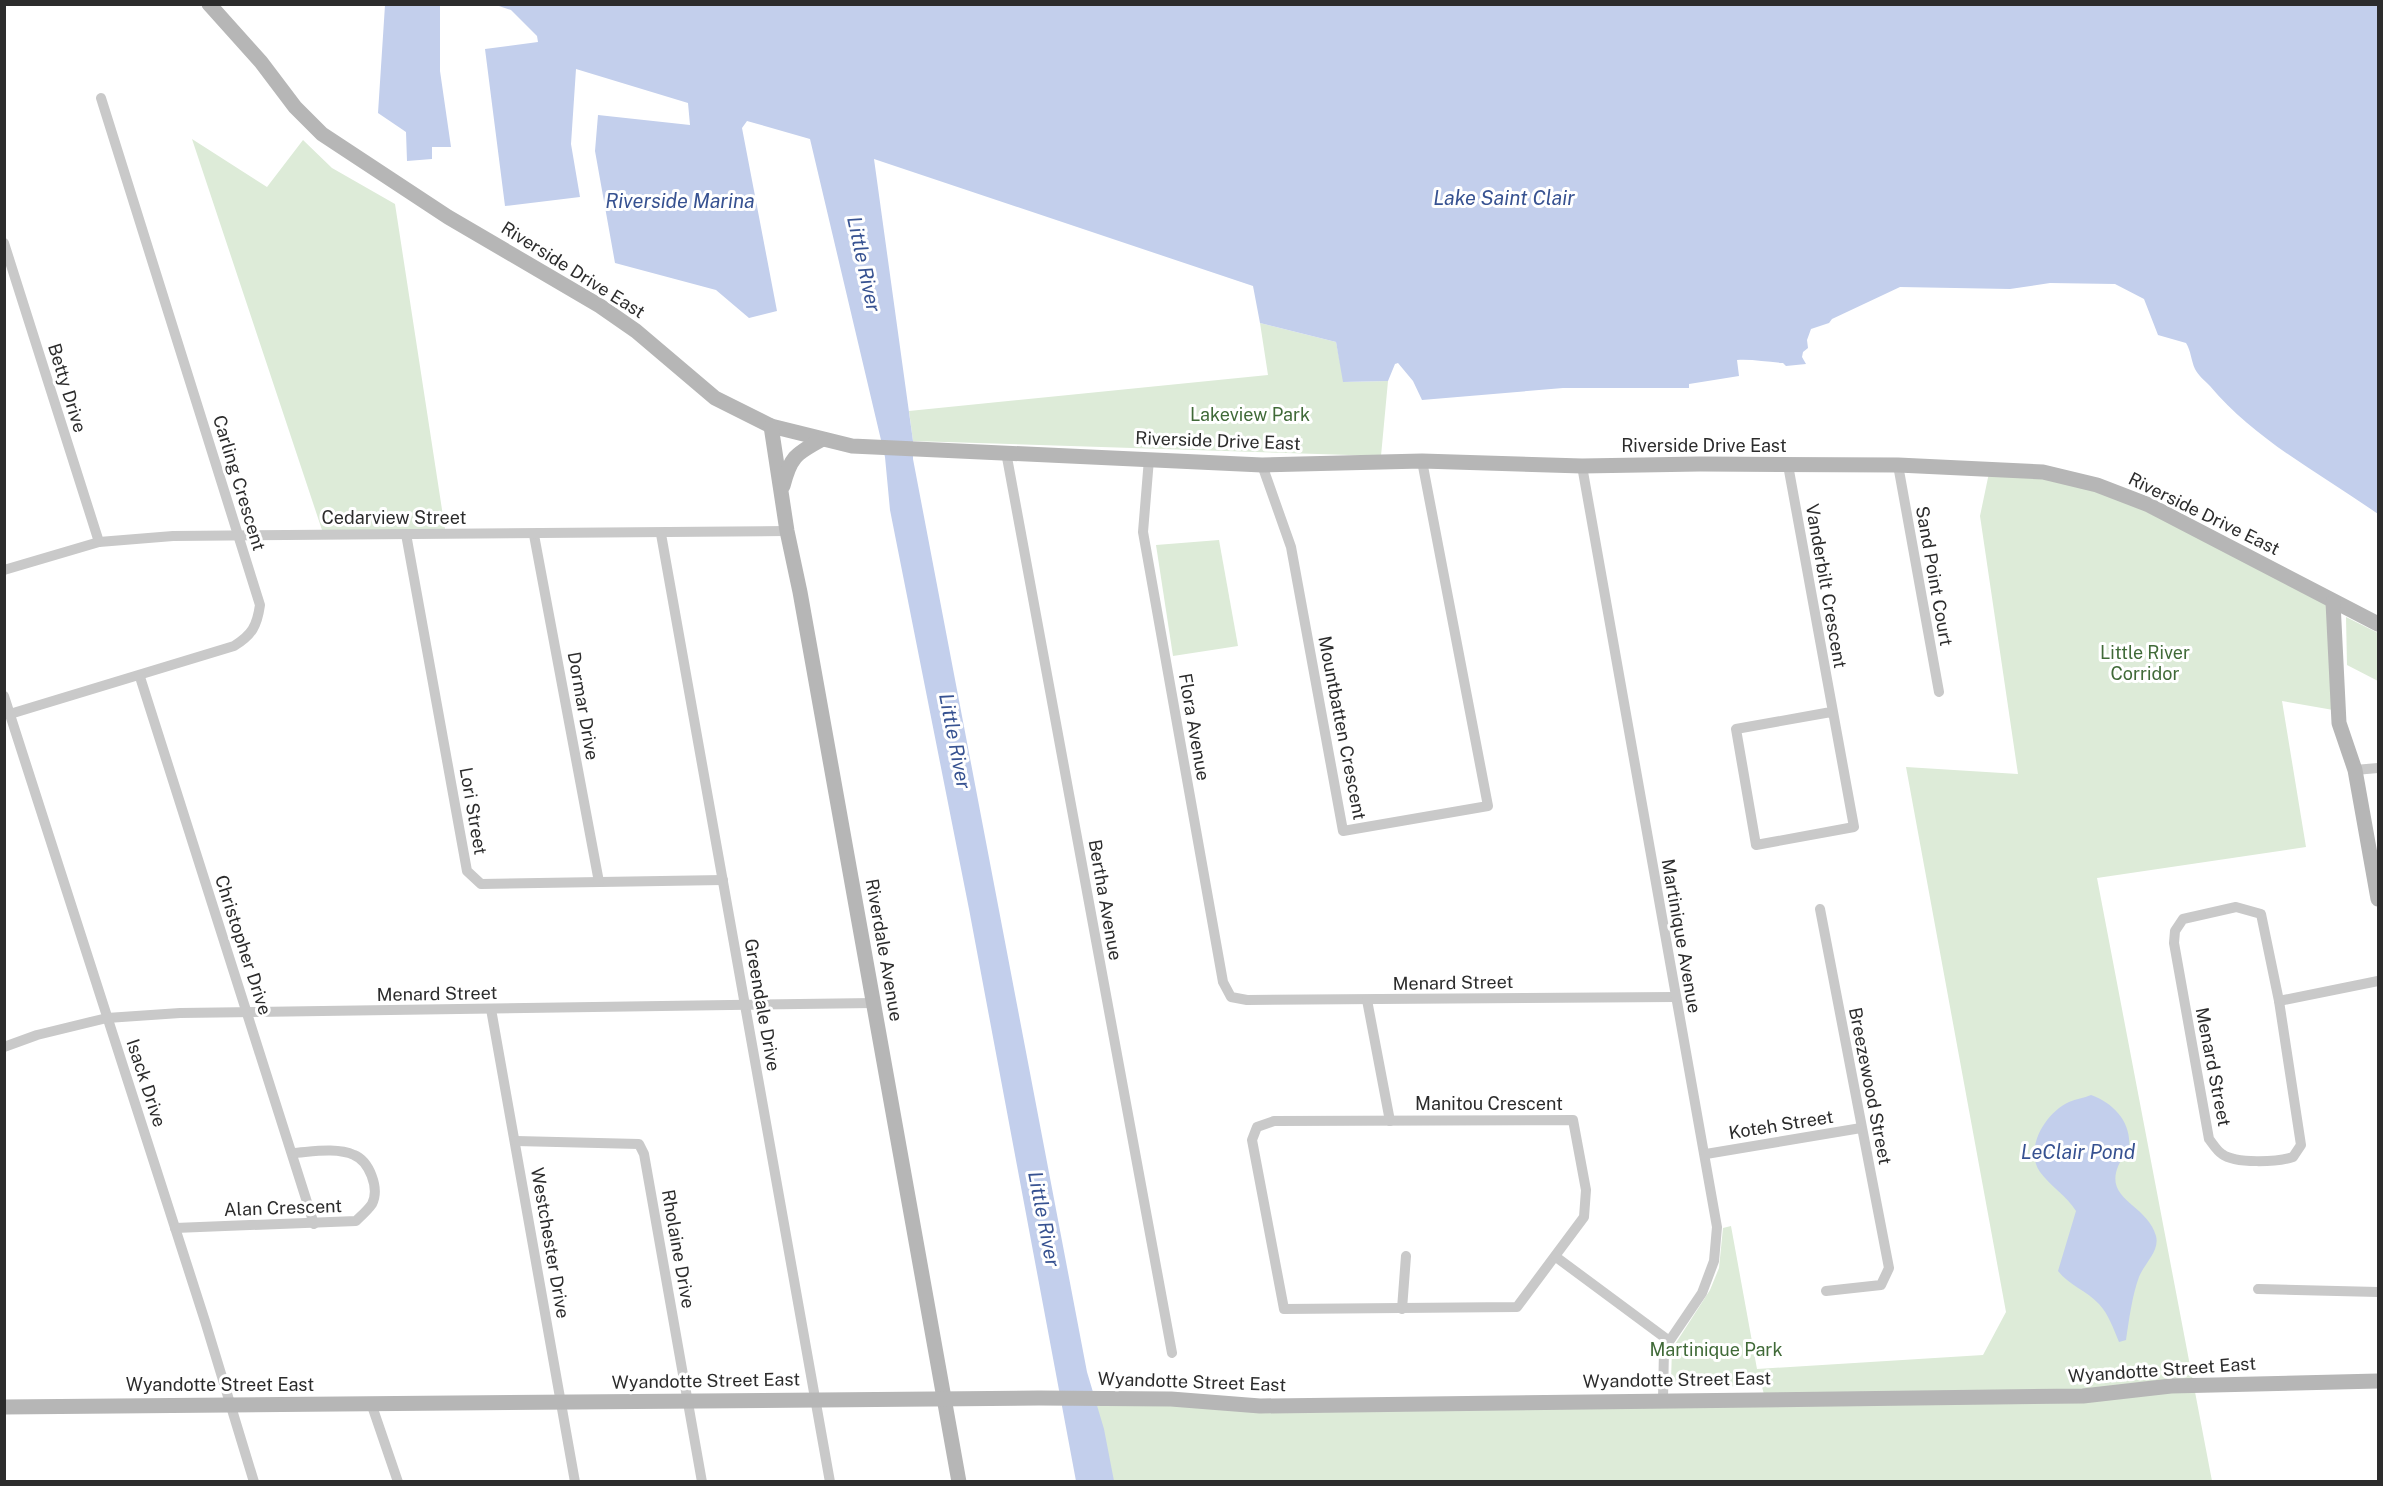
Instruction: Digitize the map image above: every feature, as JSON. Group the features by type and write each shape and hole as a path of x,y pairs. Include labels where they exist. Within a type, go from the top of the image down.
{"street":[{"name":"Riverside Drive East","path":"208,4 261,62 295,107 322,134 362,162 495,245 600,306 636,331 715,398 771,426 852,446 1262,465 1422,461 1582,466 1898,465 2043,472 2097,485 2171,516 2379,624"},
{"name":"Carling Crescent","path":"10,714 234,646 249,636 257,624 260,605 101,98"},
{"name":"Betty Drive","path":"4,243 99,542"},
{"path":"495,245 532,277 582,307"},
{"name":"Riverdale Avenue","path":"771,426 787,531 959,1482"},
{"path":"781,492 789,463 796,454 821,440"},
{"name":"Bertha Avenue","path":"1006,452 1172,1353"},
{"name":"Flora Avenue","path":"1149,459 1143,532 1223,982 1231,997"},
{"name":"Mountbatten Crescent","path":"1262,465 1291,548 1343,831 1488,806 1422,461"},
{"name":"Vanderbilt Crescent","path":"1788,465 1854,827 1756,845 1736,729 1832,712"},
{"name":"Sand Point Court","path":"1898,465 1939,692"},
{"name":"Martinique Avenue","path":"1582,466 1675,997 1706,1154 1717,1227 1714,1261 1702,1293 1664,1349 1663,1399"},
{"name":"Cedarview Street","path":"4,570 99,542 238,533 534,535 787,531"},
{"name":"Lori Street","path":"406,534 467,871 481,884 723,880"},
{"name":"Greendale Drive","path":"662,534 830,1482"},
{"name":"Dormar Drive","path":"534,535 599,882"},
{"path":"2333,602 2339,723 2355,770 2379,899"},
{"name":"Christopher Drive","path":"140,676 314,1224"},
{"name":"Isack Drive","path":"4,696 254,1482"},
{"path":"2355,770 2379,768"},
{"name":"Menard Street","path":"2236,907 2261,914 2279,1001 2301,1145 2293,1157 2280,1161 2235,1159 2222,1155 2210,1139 2184,1007 2174,943 2175,930 2183,919 2236,907"},
{"name":"Breezewood Street","path":"1820,909 1889,1268 1881,1284 1826,1291"},
{"path":"2279,1001 2379,981"},
{"name":"Menard Street","path":"1231,997 1247,1000 1675,997"},
{"path":"1367,1000 1390,1121"},
{"name":"Menard Street","path":"4,1047 37,1035 107,1018 247,1012 874,1004"},
{"name":"Westchester Drive","path":"491,1010 563,1403 575,1482"},
{"name":"Manitou Crescent","path":"1572,1120 1586,1190 1584,1217 1556,1257 1517,1308 1284,1309 1252,1140 1257,1127 1274,1121 1572,1120"},
{"name":"Koteh Street","path":"1706,1154 1861,1128"},
{"name":"Rholaine Drive","path":"516,1141 639,1144 644,1154 702,1482"},
{"name":"Alan Crescent","path":"175,1228 356,1221 372,1203 375,1191 372,1174 356,1155 336,1151 292,1153"},
{"path":"1402,1309 1406,1256"},
{"path":"1556,1257 1668,1340"},
{"path":"2258,1289 2379,1292"},
{"name":"Wyandotte Street East","path":"4,1407 943,1398 1171,1399 1260,1406 1663,1399 2083,1396 2171,1386 2379,1381"},
{"path":"371,1403 398,1482"}],"green space":[{"path":"192,139 267,187 303,140 332,168 395,204 445,529 323,533"},
{"name":"Lakeview Park","path":"1260,323 1336,342 1344,382 1388,381 1381,456 913,441 909,411 1268,375"},
{"name":"Little River Corridor","path":"1990,468 2097,485 2335,602 2339,711 2282,701 2306,847 2097,878 2212,1481 1077,1481 1095,1398 1260,1406 1765,1398 1762,1387 1678,1385 1671,1380 1672,1349 1710,1290 1719,1268 1723,1228 1731,1226 1757,1369 1983,1355 2006,1312 1906,767 2018,774 1980,516"},
{"path":"1219,540 1238,646 1173,656 1156,545"},
{"path":"2346,617 2378,633 2378,681 2347,665"}],"water":[{"name":"Lake Saint Clair","path":"493,4 2378,5 2378,514 2268,440 2247,423 2198,373 2186,343 2158,335 2144,299 2115,284 2050,283 2010,289 1900,287 1832,319 1829,323 1811,329 1807,340 1808,348 1803,352 1802,357 1806,364 1786,366 1783,363 1737,360 1739,376 1689,384 1689,388 1563,388 1422,400 1413,381 1398,363 1395,364 1388,381 1343,382 1336,342 1260,323 1253,286 874,159 913,441 913,459 1087,1372 1104,1429 1114,1481 1076,1481 969,909 890,510 885,457 810,139 747,121 742,128 777,311 749,318 716,290 615,263 595,151 598,115 690,125 688,103 576,69 571,144 580,197 505,206 485,49 538,42 537,36 511,10"},
{"path":"385,5 440,5 440,71 451,147 432,147 432,159 407,161 406,132 378,113"},
{"name":"LeClair Pond","path":"2091,1095 2114,1109 2128,1130 2129,1148 2119,1165 2115,1178 2124,1198 2150,1224 2157,1242 2137,1284 2126,1340 2119,1342 2108,1317 2099,1304 2058,1271 2076,1211 2040,1172 2034,1153 2040,1133 2052,1114 2069,1102"}],"water label":[{"name":"Riverside Marina","path":"680,201"},
{"name":"Little River","path":"864,264"},
{"name":"Little River","path":"955,741"},
{"name":"Little River","path":"1044,1219"}],"park label":[{"name":"Martinique Park","path":"1716,1350"}]}
